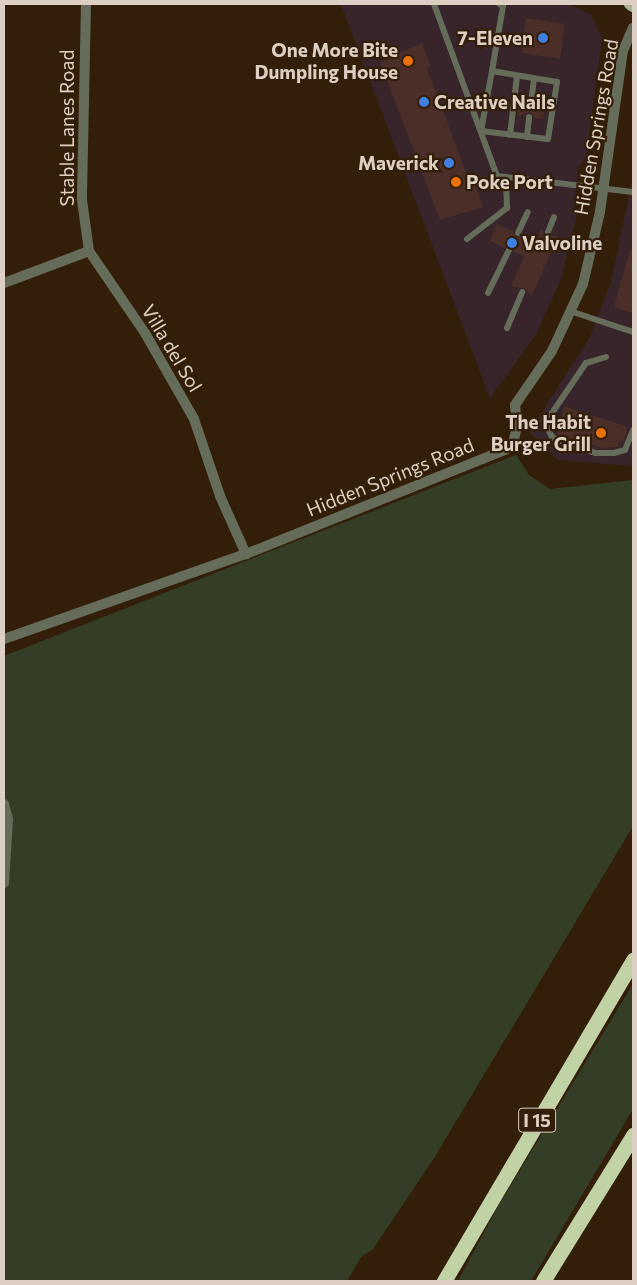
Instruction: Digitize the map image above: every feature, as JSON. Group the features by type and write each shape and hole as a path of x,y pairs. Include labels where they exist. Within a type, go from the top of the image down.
{"highway":[{"name":"I 15","path":"444,1281 633,960"},
{"path":"543,1281 633,1135"}],"street":[{"name":"Stable Lanes Road","path":"86,4 82,200 89,251"},
{"name":"Hidden Springs Road","path":"4,639 246,554 512,447 517,427 515,405 574,312 592,253 623,51 633,28"},
{"path":"4,283 89,251"},
{"name":"Villa del Sol","path":"89,251 145,333 194,419 220,496 246,554"},
{"path":"4,804 8,819 4,883"}],"lane":[{"path":"434,4 497,176 633,192"},
{"path":"481,132 503,6 499,4"},
{"path":"481,132 548,139 557,82 492,71"},
{"path":"510,135 517,76"},
{"path":"532,95 534,79"},
{"path":"526,137 529,118"},
{"path":"467,239 507,208 506,177"},
{"path":"518,233 528,212"},
{"path":"548,232 554,217"},
{"path":"488,293 509,250"},
{"path":"507,328 522,292"},
{"path":"574,312 633,332"},
{"path":"606,357 586,363 550,416 548,429 552,437 596,453 614,453 625,450 633,430"}],"shaded area":[{"path":"341,4 568,4 591,15 602,38 586,158 578,168 574,205 577,214 561,279 536,334 490,398"},
{"path":"633,176 633,466 558,460 529,432 590,337 611,282"}],"green space":[{"path":"516,455 529,475 550,489 633,480 633,826 434,1158 373,1249 361,1257 347,1281 4,1281 4,656"},
{"path":"633,984 633,1109 531,1281 458,1281 500,1203"}],"building":[{"name":"7-Eleven","path":"526,18 565,24 560,59 521,53"},
{"path":"422,43 431,67 427,68 470,183 474,181 483,207 440,220 380,62"},
{"path":"520,94 532,100 546,97 543,119 534,118 530,112 517,116"},
{"path":"497,224 513,231 516,238 522,235 536,241 541,229 546,236 558,236 532,296 524,288 511,287 524,256 514,252 511,245 505,248 490,241"},
{"path":"630,250 633,251 633,313 614,307"},
{"name":"The Habit Burger Grill","path":"564,406 628,427 623,442 619,441 618,447 602,448 557,434"}],"place":[{"name":"7-Eleven","path":"543,38"},
{"name":"One More Bite Dumpling House","path":"408,61"},
{"name":"Creative Nails","path":"424,102"},
{"name":"Maverick","path":"449,163"},
{"name":"Poke Port","path":"456,182"},
{"name":"Valvoline","path":"512,243"},
{"name":"The Habit Burger Grill","path":"601,433"}]}
